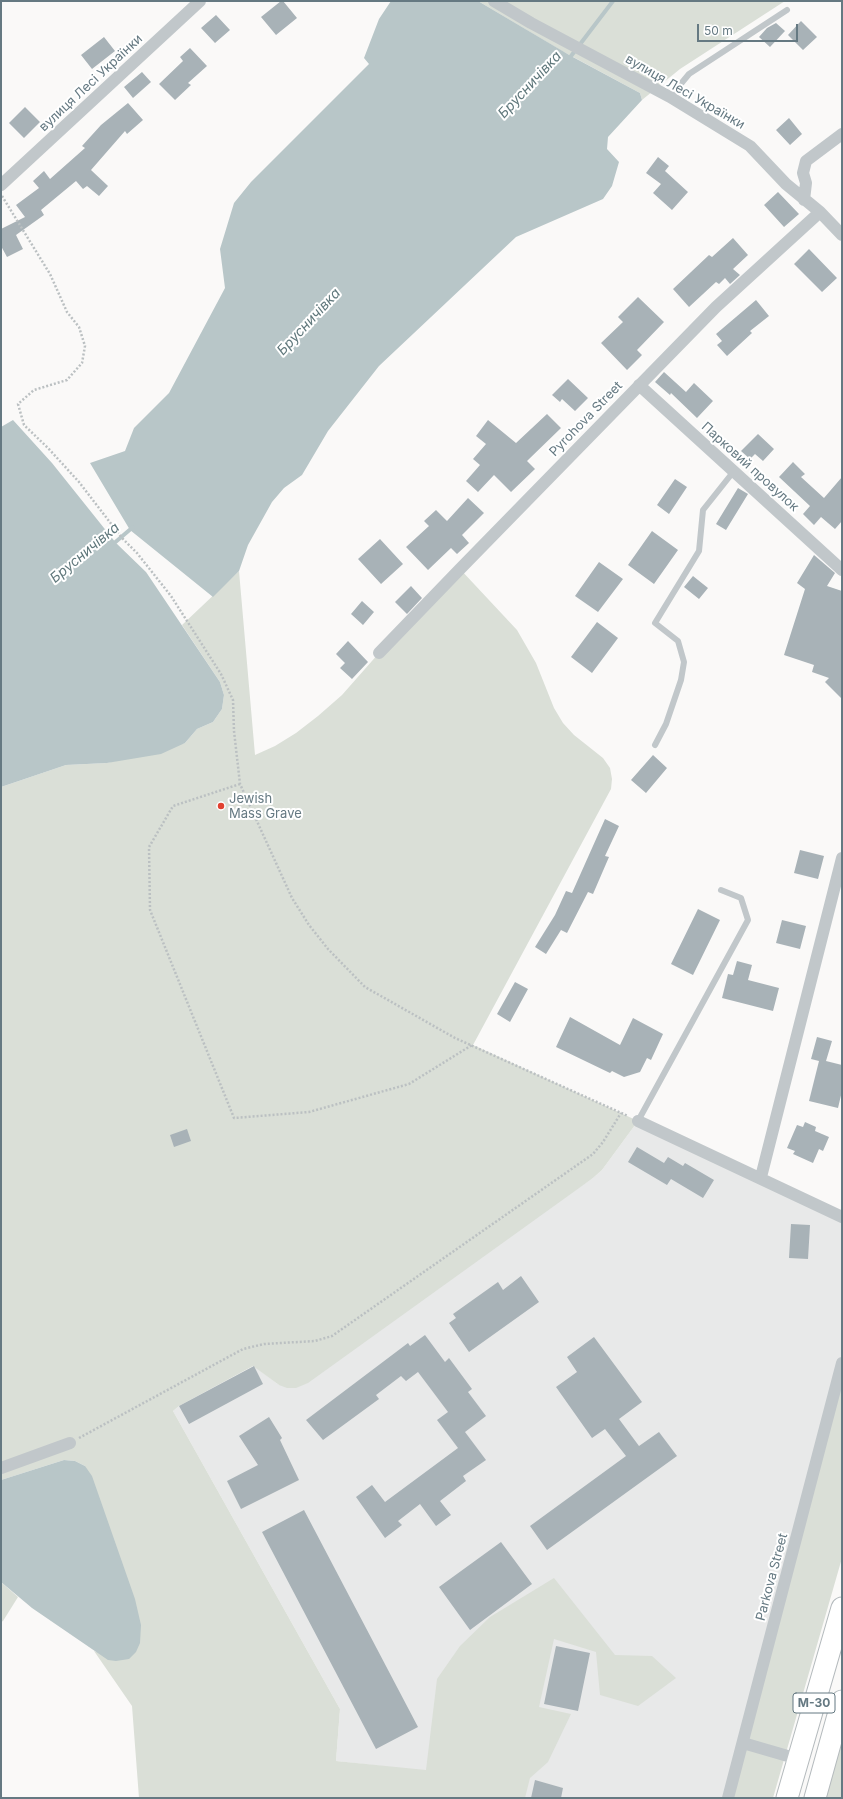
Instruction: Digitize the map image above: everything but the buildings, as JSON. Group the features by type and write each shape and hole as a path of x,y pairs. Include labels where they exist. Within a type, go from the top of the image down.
{"highway":[{"name":"М-30","path":"787,1798 842,1608"},
{"name":"М-30","path":"815,1798 838,1730 842,1701"}],"street":[{"name":"вулиця Лесі Українки","path":"1,185 200,1"},
{"name":"вулиця Лесі Українки","path":"494,1 538,27 670,97 750,146 786,184 820,212 842,235"},
{"path":"804,200 806,183 803,173 806,161 842,134"},
{"name":"Pyrohova Street","path":"379,653 716,307 820,212"},
{"name":"Парковий провулок","path":"639,385 842,570"},
{"path":"761,1177 842,858"},
{"path":"638,1121 761,1177 842,1217"},
{"name":"Parkova Street","path":"728,1798 842,1363"},
{"path":"1,1468 70,1443"},
{"path":"809,1721 838,1730"},
{"path":"743,1743 798,1759"}],"lane":[{"path":"670,97 689,74 787,10"},
{"path":"654,745 666,724 681,680 684,662 678,641 655,623 699,551 703,510 734,471"},
{"path":"638,1121 748,920 741,898 721,890"}],"path":[{"path":"1,194 50,274 67,312 79,327 85,346 82,363 67,380 34,390 18,404 24,425 48,448 79,482 122,538 137,553 166,590 221,674 233,700 234,731 240,784 292,898 309,926 328,950 365,986 455,1038 638,1121"},
{"path":"240,784 173,806 148,847 150,910 234,1118 309,1112 409,1084 473,1045"},
{"path":"70,1443 243,1349 264,1344 315,1341 332,1336 593,1154 603,1142 622,1113"}],"shaded area":[{"path":"478,1 785,1 680,69 642,100 640,93 562,51"},
{"path":"460,569 517,630 536,663 554,708 563,723 574,735 603,758 610,768 612,779 611,789 473,1045 638,1121 602,1170 593,1178 308,1383 296,1388 287,1388 279,1385 253,1366 179,1406 173,1411 340,1709 336,1761 426,1770 437,1679 460,1646 490,1617 554,1578 615,1655 652,1656 676,1678 638,1706 600,1695 596,1652 554,1639 539,1707 571,1714 548,1762 530,1778 525,1798 139,1798 132,1706 94,1651 108,1655 85,1466 75,1461 64,1460 1,1480 1,787 66,765 107,763 185,743 197,729 213,722 222,709 224,695 220,682 182,625 239,571 255,755 275,746 296,733 342,695 379,653"},
{"path":"638,1121 842,1218 842,1363 728,1798 516,1798 426,1771 336,1761 340,1709 173,1411 179,1406 254,1366 279,1385 593,1178 602,1170"},
{"path":"842,1363 842,1558 773,1798 728,1798"},
{"path":"1,1582 18,1597 1,1622"},
{"path":"842,1731 842,1798 822,1798"}],"water":[{"path":"391,1 478,1 571,56 640,93 642,100 608,137 607,149 619,162 612,186 603,199 516,237 379,366 328,431 302,475 284,488 272,502 248,545 239,571 213,597 130,530 90,463 125,451 134,428 169,393 225,288 220,249 234,203 251,182 369,64 364,58 379,19"},
{"path":"13,420 52,463 116,543 146,572 220,682 224,695 222,709 213,722 197,729 185,743 161,754 107,763 66,765 1,787 1,427"},
{"path":"64,1460 75,1461 85,1466 92,1476 135,1599 141,1625 140,1643 136,1652 129,1659 116,1661 108,1660 32,1608 1,1582 1,1480"}],"waterway":[{"name":"Брусничівка","path":"568,60 613,1"},
{"name":"Брусничівка","path":"112,545 133,527"}],"place":[{"name":"Jewish Mass Grave","path":"221,806"}]}
